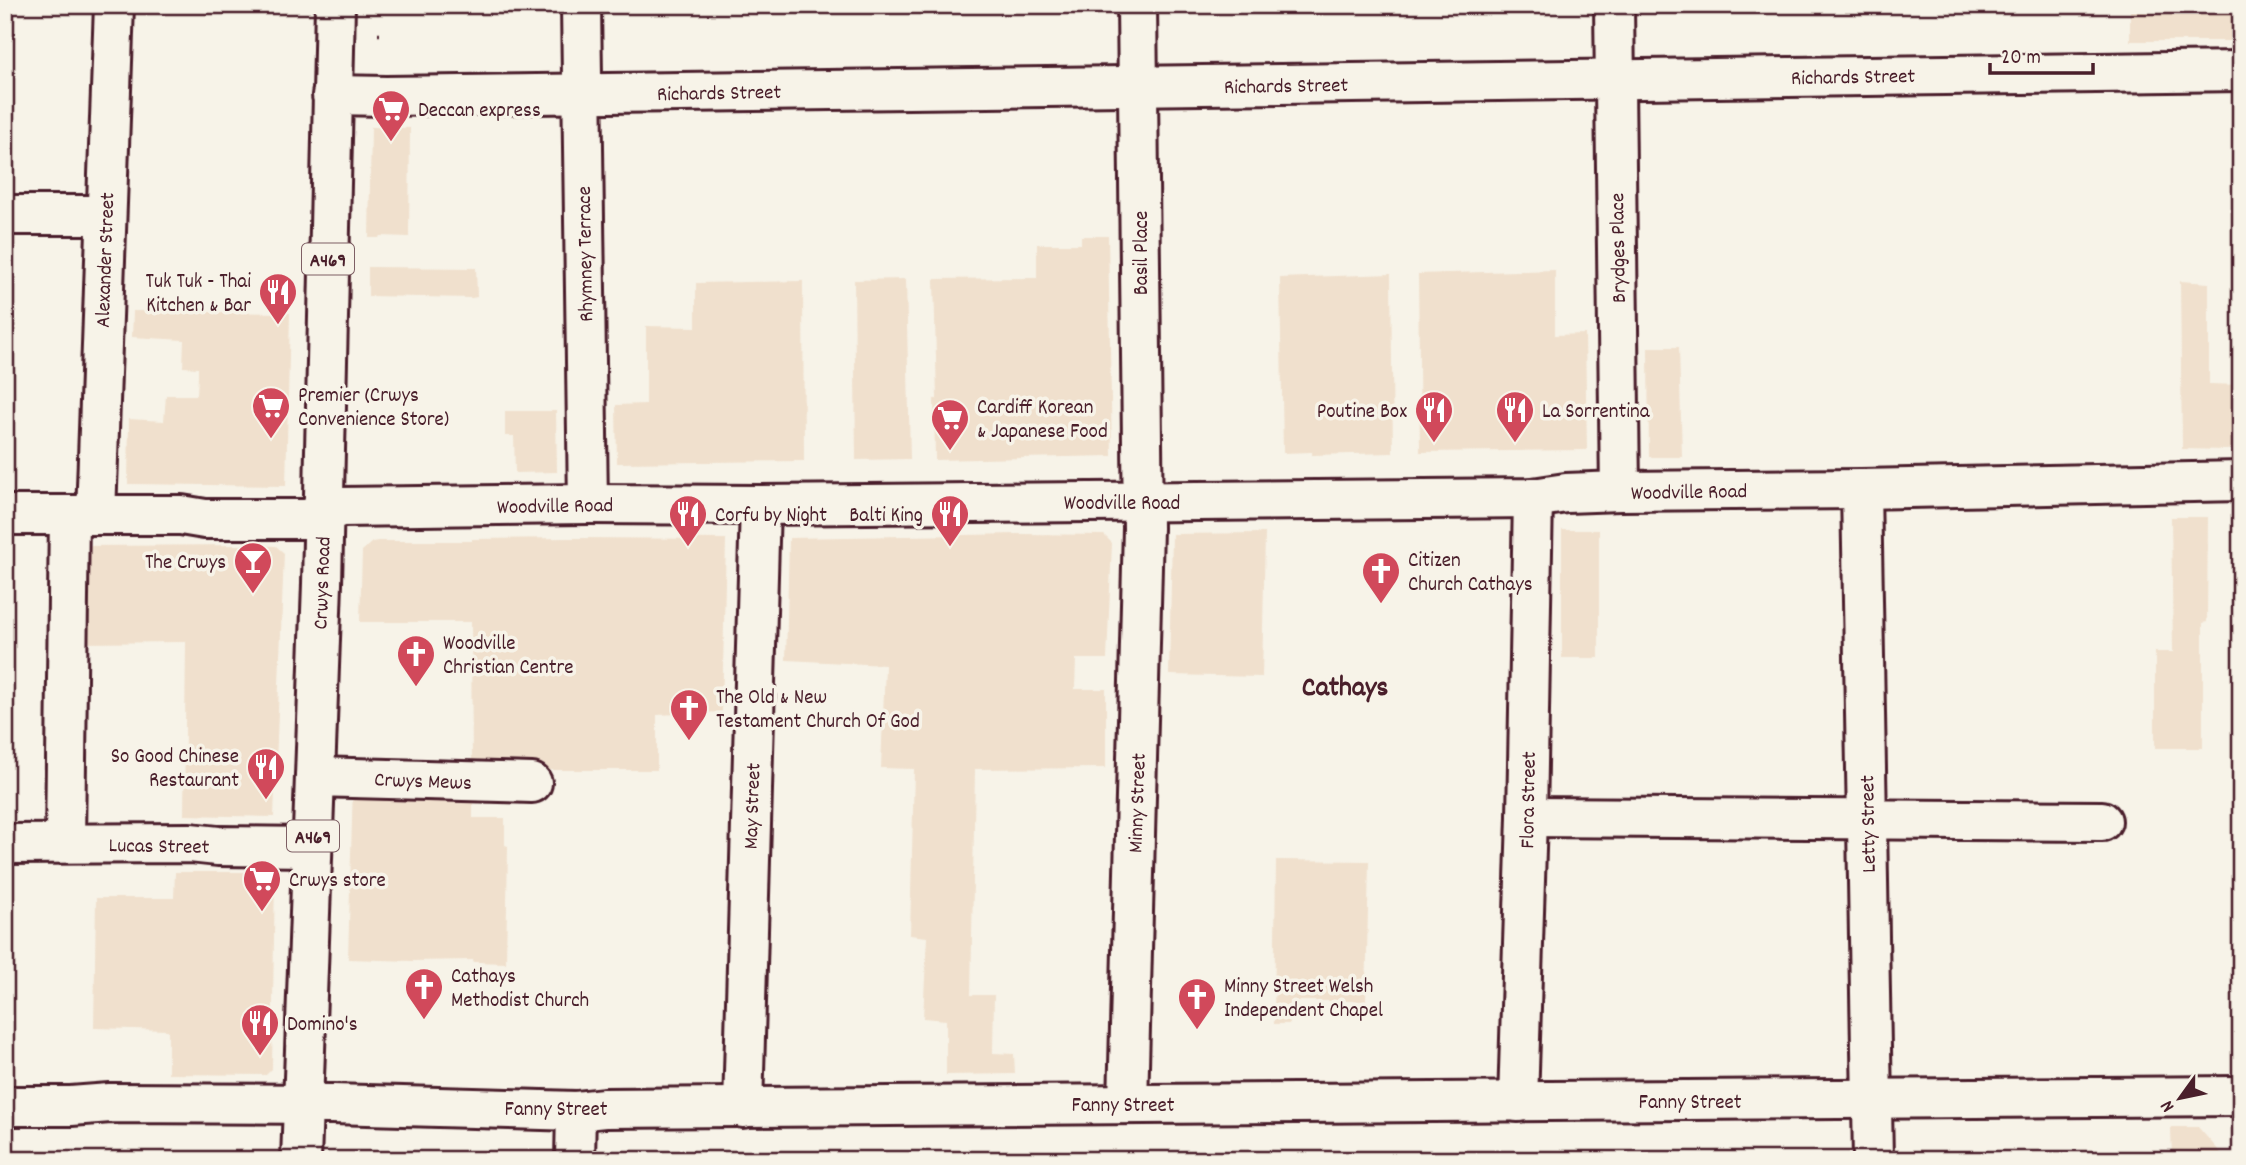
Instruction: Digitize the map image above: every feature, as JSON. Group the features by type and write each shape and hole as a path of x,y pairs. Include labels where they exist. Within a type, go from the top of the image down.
{"street":[{"name":"Alexander Street","path":"65,843 82,515 105,215 114,5"},
{"name":"Crwys Road","path":"301,1160 323,513 335,5"},
{"name":"Rhymney Terrace","path":"581,5 588,504"},
{"name":"Basil Place","path":"1137,5 1142,502"},
{"name":"Brydges Place","path":"1614,5 1620,491"},
{"name":"Richards Street","path":"332,95 582,94 2241,71"},
{"path":"5,215 105,215"},
{"name":"Woodville Road","path":"5,515 181,515 205,519 290,520 307,519 341,507 1533,498 1566,493 1620,491 2241,481"},
{"name":"Letty Street","path":"1861,489 1873,1160"},
{"name":"Flora Street","path":"1518,1102 1533,498"},
{"name":"Minny Street","path":"1128,1104 1142,502"},
{"name":"May Street","path":"743,1108 760,505"},
{"name":"Crwys Mews","path":"315,776 532,783"},
{"path":"1527,817 2102,821"},
{"name":"Lucas Street","path":"5,844 190,843 218,846 312,846"},
{"name":"Fanny Street","path":"5,1106 71,1107 110,1103 303,1104 576,1111 604,1108 2241,1096"},
{"path":"575,1160 576,1111"}],"path":[{"path":"378,34 385,34"}],"shaded area":[{"path":"2130,5 2241,5 2241,41 2130,41"},
{"path":"371,127 410,128 409,237 369,238"},
{"path":"1081,236 1108,236 1112,456 935,460 934,399 937,399 934,279 1037,278 1037,244 1081,244"},
{"path":"368,267 476,268 477,297 368,296"},
{"path":"1555,270 1555,335 1585,334 1587,450 1420,452 1418,274"},
{"path":"1391,274 1393,453 1283,453 1280,278"},
{"path":"906,279 910,459 856,460 854,280"},
{"path":"803,281 804,461 617,463 616,405 646,404 646,326 696,327 696,283"},
{"path":"2180,281 2209,283 2209,384 2241,385 2239,447 2227,450 2182,449"},
{"path":"133,311 290,313 286,486 128,484 129,419 164,421 166,395 197,395 198,376 198,368 183,367 184,340 132,337"},
{"path":"1648,347 1679,347 1682,457 1649,457"},
{"path":"505,411 556,411 557,472 515,473 514,436 505,436"},
{"path":"2171,517 2208,517 2207,622 2203,623 2203,748 2155,748 2155,652 2173,652"},
{"path":"1562,530 1599,530 1599,658 1562,658"},
{"path":"1265,533 1262,677 1169,675 1172,534"},
{"path":"1104,535 1112,543 1107,659 1076,659 1075,689 1106,689 1106,768 975,769 971,995 994,995 993,1053 1014,1054 1015,1074 946,1075 946,1020 923,1018 927,937 910,935 914,769 881,768 885,665 786,660 789,538"},
{"path":"726,539 722,712 657,715 657,770 472,770 471,622 360,622 362,551 372,542 378,541"},
{"path":"78,546 276,546 284,553 274,817 184,815 186,642 78,643"},
{"path":"353,784 473,799 473,818 505,818 505,845 508,846 506,963 473,960 348,959"},
{"path":"1276,860 1369,861 1366,1001 1290,1001 1290,1024 1274,1024"},
{"path":"175,872 275,872 272,1069 266,1075 168,1074 168,1030 94,1028 96,898 174,898"},
{"path":"2171,1127 2198,1127 2227,1160 2172,1160"}],"place":[{"name":"Deccan express","path":"391,143"},
{"name":"Tuk Tuk - Thai Kitchen & Bar","path":"278,326"},
{"name":"Premier (Crwys Convenience Store)","path":"271,440"},
{"name":"Poutine Box","path":"1434,444"},
{"name":"La Sorrentina","path":"1515,444"},
{"name":"Cardiff Korean & Japanese Food","path":"950,452"},
{"name":"Corfu by Night","path":"688,548"},
{"name":"Balti King","path":"950,548"},
{"name":"The Crwys","path":"253,595"},
{"name":"Citizen Church Cathays","path":"1381,605"},
{"name":"Woodville Christian Centre","path":"416,688"},
{"name":"The Old & New Testament Church Of God","path":"689,742"},
{"name":"So Good Chinese Restaurant","path":"266,801"},
{"name":"Crwys store","path":"262,913"},
{"name":"Cathays Methodist Church","path":"424,1021"},
{"name":"Minny Street Welsh Independent Chapel","path":"1197,1031"},
{"name":"Domino's","path":"260,1057"}],"district":[{"name":"Cathays","path":"1345,685"}]}
